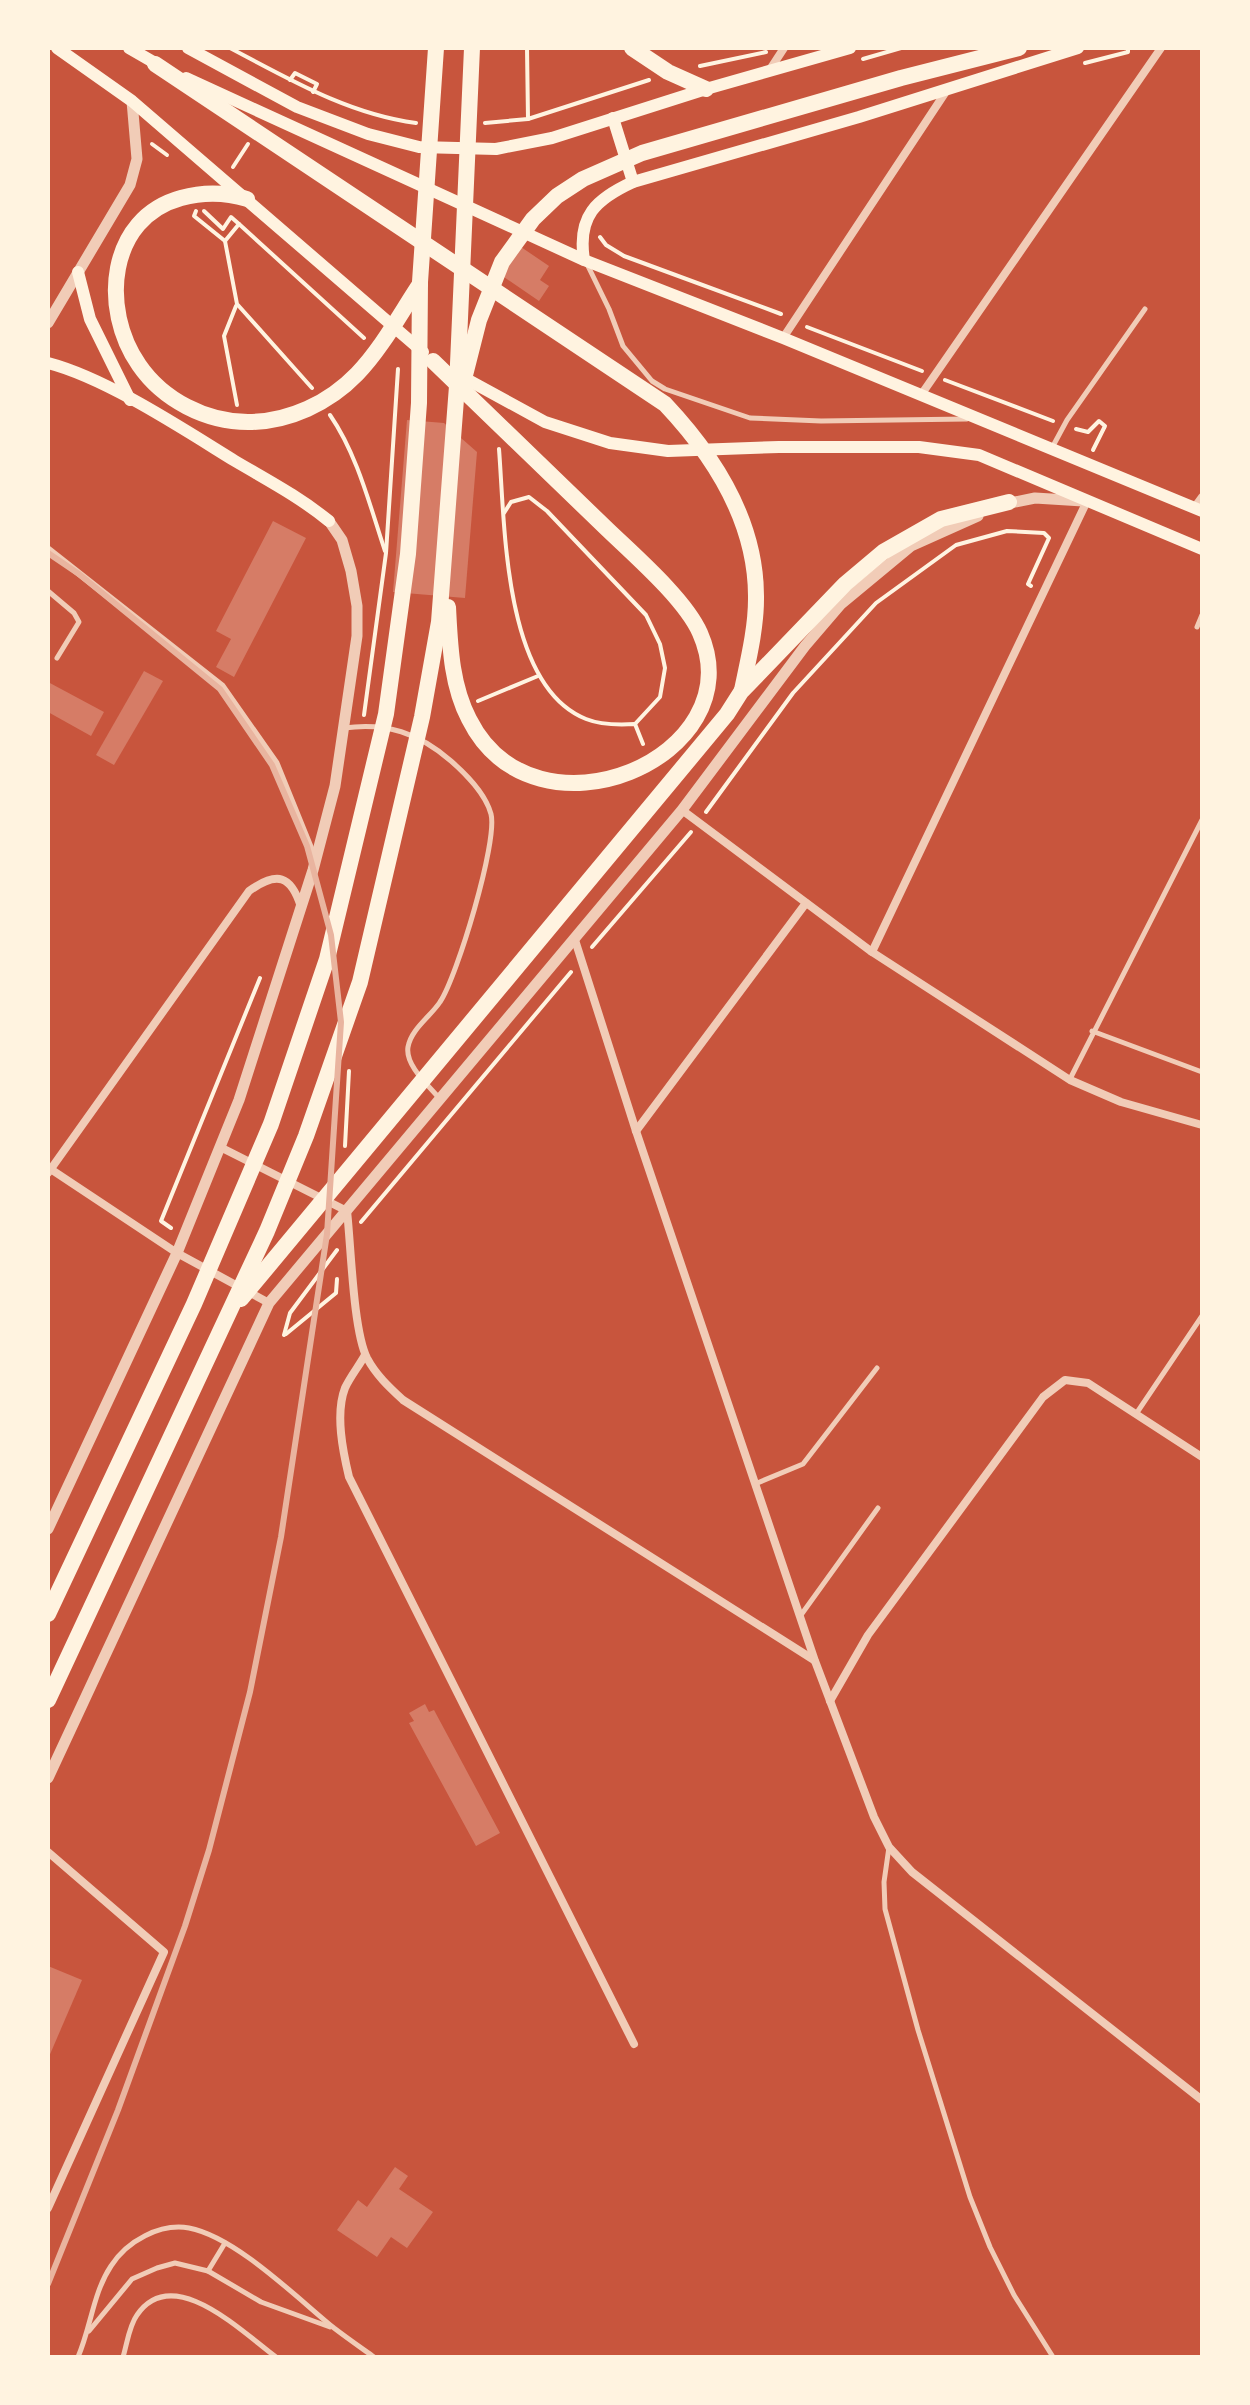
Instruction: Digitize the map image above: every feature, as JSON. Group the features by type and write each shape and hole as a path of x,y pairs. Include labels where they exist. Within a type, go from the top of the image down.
{"highway":[{"path":"48,1614 194,1304 271,1124 327,959 386,714 408,554 419,403 420,282 436,48"},
{"path":"48,1700 267,1231 306,1136 360,982 422,717 439,622 455,419 472,48"},
{"path":"632,48 668,72 706,89"},
{"path":"455,419 479,320 492,283 523,230 557,196 597,171 642,153 901,78 1019,48"},
{"path":"155,64 665,404 696,437 724,478 745,529 753,563 756,599 741,692"},
{"path":"247,199 201,194 154,208 138,224 125,244 116,279 123,330 137,363 169,395 195,411 223,420 251,422 279,419 307,409 347,384 377,349 420,282"},
{"path":"433,361 661,583 698,629 706,655 707,685 698,713 689,728 665,752 632,773 593,783 559,783 529,775 499,757 478,734 464,708 454,677 446,553"},
{"path":"225,1318 727,714 741,692 845,584 883,552 941,519 1009,502"}],"main road":[{"path":"57,48 132,101 433,361 545,422 610,443 668,451 919,447 979,455 1202,549"},
{"path":"129,48 155,64 584,260 783,338 1198,510"},
{"path":"188,48 297,107 368,134 419,147 496,149 552,138 850,48"},
{"path":"584,260 584,223 593,208 610,193 633,182 947,90 1078,48"},
{"path":"613,118 633,182"},
{"path":"78,272 90,319 130,400"},
{"path":"48,363 130,400 300,497 329,521"}],"street":[{"path":"768,72 784,48"},
{"path":"921,395 1161,48"},
{"path":"783,338 947,90"},
{"path":"48,323 135,172 137,144 132,101"},
{"path":"1198,510 1202,497"},
{"path":"48,1778 269,1303 682,810 805,646 841,604 911,546 1009,502 1035,498 1087,501 872,952"},
{"path":"48,1529 177,1253 239,1100 315,859 335,786 357,636 357,606 351,571 342,540 329,521"},
{"path":"48,549 222,686 276,763 315,859"},
{"path":"682,810 872,952 1070,1080 1121,1102 1202,1125"},
{"path":"269,1303 177,1253 49,1170 249,891 261,883 276,879 288,882 295,888 301,907"},
{"path":"636,1131 806,903"},
{"path":"575,940 636,1131 815,1661 874,1817 889,1847 912,1872 1202,2100"},
{"path":"220,1147 347,1211"},
{"path":"347,1211 358,1319 365,1355 380,1379 403,1400 815,1661"},
{"path":"365,1355 344,1390 342,1438 349,1477 634,2044"},
{"path":"830,1701 868,1635 1043,1397 1065,1380 1088,1383 1202,1457"},
{"path":"48,1852 164,1952 48,2208"}],"lane":[{"path":"584,260 609,309 623,346 652,381 665,389 750,418 821,421 973,419"},
{"path":"1050,451 1067,420 1145,309"},
{"path":"48,591 74,613 79,622 57,658"},
{"path":"1197,627 1202,615"},
{"path":"343,728 385,726 405,731 430,744 453,762 486,801 491,815 490,853 452,979 440,1002 412,1036 408,1047 409,1057 418,1073 441,1099"},
{"path":"1070,1080 1092,1031 1202,820"},
{"path":"1092,1031 1202,1072"},
{"path":"1136,1414 1202,1316"},
{"path":"755,1484 803,1464 877,1368"},
{"path":"800,1616 878,1508"},
{"path":"889,1847 884,1882 885,1909 918,2030 970,2197 1008,2283 1053,2357"},
{"path":"78,2357 89,2331 98,2288 113,2262 140,2237 162,2229 189,2228 225,2243 374,2357"},
{"path":"208,2271 225,2243"},
{"path":"89,2331 132,2279 175,2263 208,2271 261,2302 334,2328"},
{"path":"123,2357 136,2316 161,2297 175,2295 190,2297 206,2306 276,2357"}],"path":[{"path":"230,48 313,92 387,119 417,123"},
{"path":"527,48 528,119"},
{"path":"857,61 901,48"},
{"path":"474,124 528,119 630,88 668,72 769,51"},
{"path":"295,73 317,84 313,92"},
{"path":"203,212 223,229"},
{"path":"239,224 364,338"},
{"path":"237,304 224,336 239,412"},
{"path":"398,369 410,375"},
{"path":"1088,432 1099,421 1105,426 1100,433"},
{"path":"497,423 510,594 538,676 561,702 585,719 613,725 635,724 660,697 665,668 660,644 646,615 547,511 529,497 511,502 504,513"},
{"path":"337,1278 336,1293 284,1335 290,1313 350,1234 699,822 793,693 876,603 956,545 1007,531 1044,533 1049,538 1028,584 1033,588"},
{"path":"466,706 538,676"},
{"path":"635,724 645,751"},
{"path":"345,1146 349,1071"},
{"path":"338,1263 339,1248"}],"building":[{"path":"521,247 549,266 540,280 549,286 539,301 501,275"},
{"path":"407,420 444,423 477,452 465,598 393,592"},
{"path":"273,521 306,538 234,677 216,667 231,639 216,631"},
{"path":"144,671 163,681 114,765 96,755"},
{"path":"48,682 104,712 91,736 48,712"},
{"path":"425,1704 429,1712 434,1710 500,1833 476,1846 409,1723 414,1721 409,1713"},
{"path":"48,1966 82,1980 48,2059"},
{"path":"395,2167 408,2176 399,2189 433,2212 407,2248 391,2237 377,2257 337,2230 358,2200 367,2207"}],"railway":[{"path":"48,553 79,574 220,689 272,765 307,846 331,935 341,1022 327,1234 281,1537 250,1692 209,1850 185,1926 118,2110 48,2284"}]}
